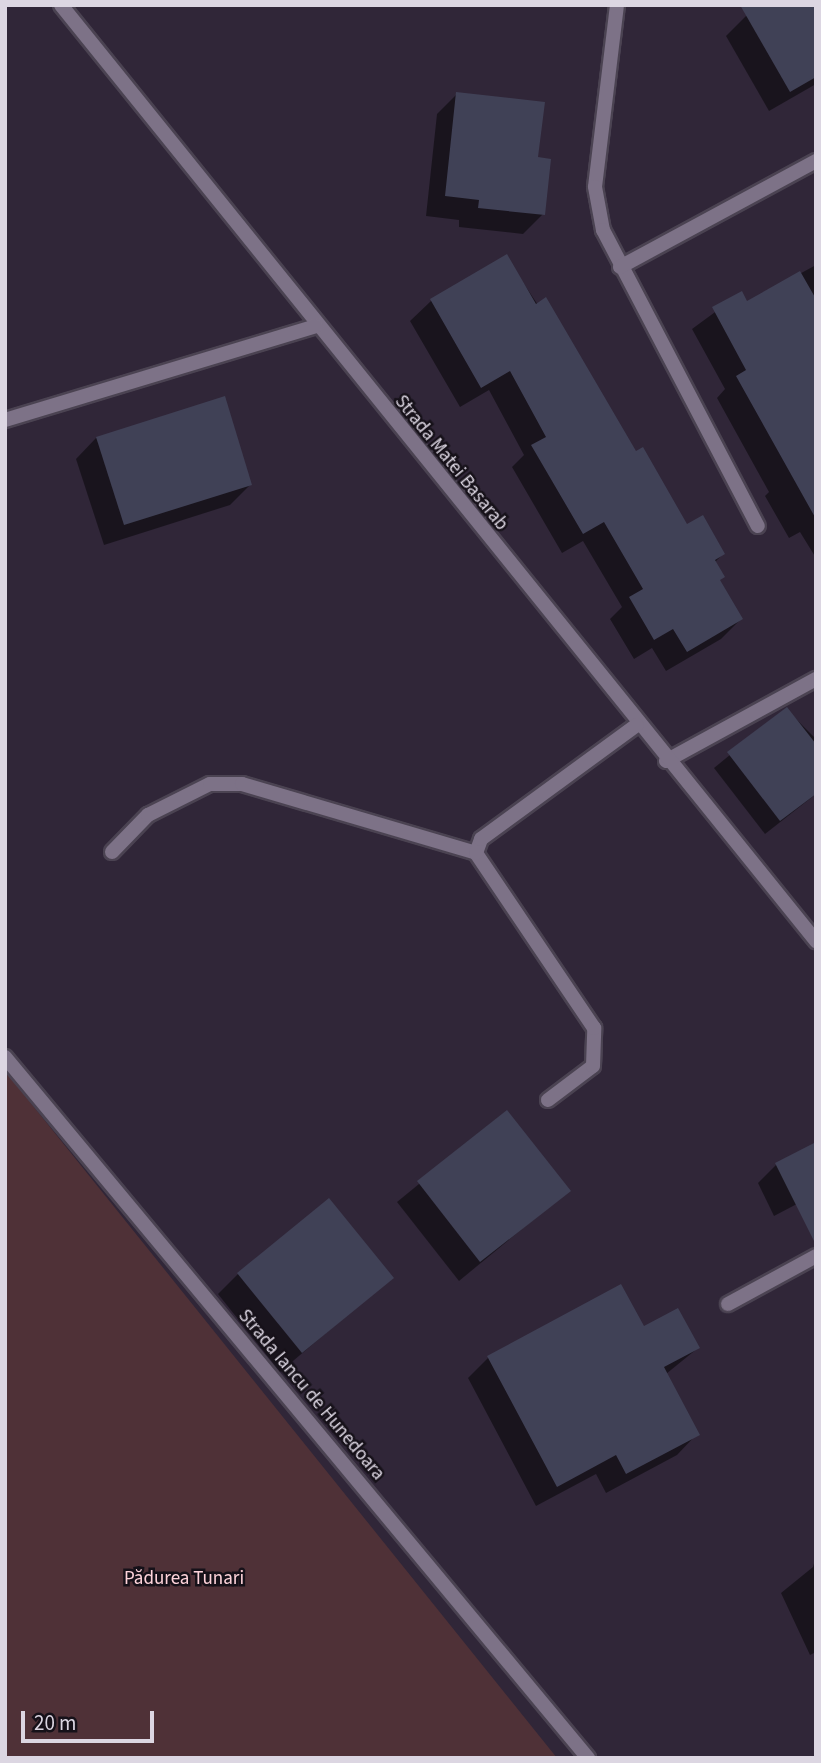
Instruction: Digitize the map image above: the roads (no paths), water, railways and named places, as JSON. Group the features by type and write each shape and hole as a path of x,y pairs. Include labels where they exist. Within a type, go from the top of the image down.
{"street":[{"name":"Strada Matei Basarab","path":"61,5 666,761 816,941"},
{"path":"617,5 595,187 603,230 620,267 758,526"},
{"path":"620,267 816,160"},
{"path":"5,420 316,326"},
{"path":"666,761 816,680"},
{"path":"476,853 481,839 637,725"},
{"path":"112,852 148,815 210,784 242,784 476,853 594,1028 593,1066 548,1100"},
{"name":"Strada Iancu de Hunedoara","path":"5,1057 588,1758"},
{"path":"728,1304 816,1256"}],"park label":[{"name":"Pădurea Tunari","path":"184,1579"}]}
